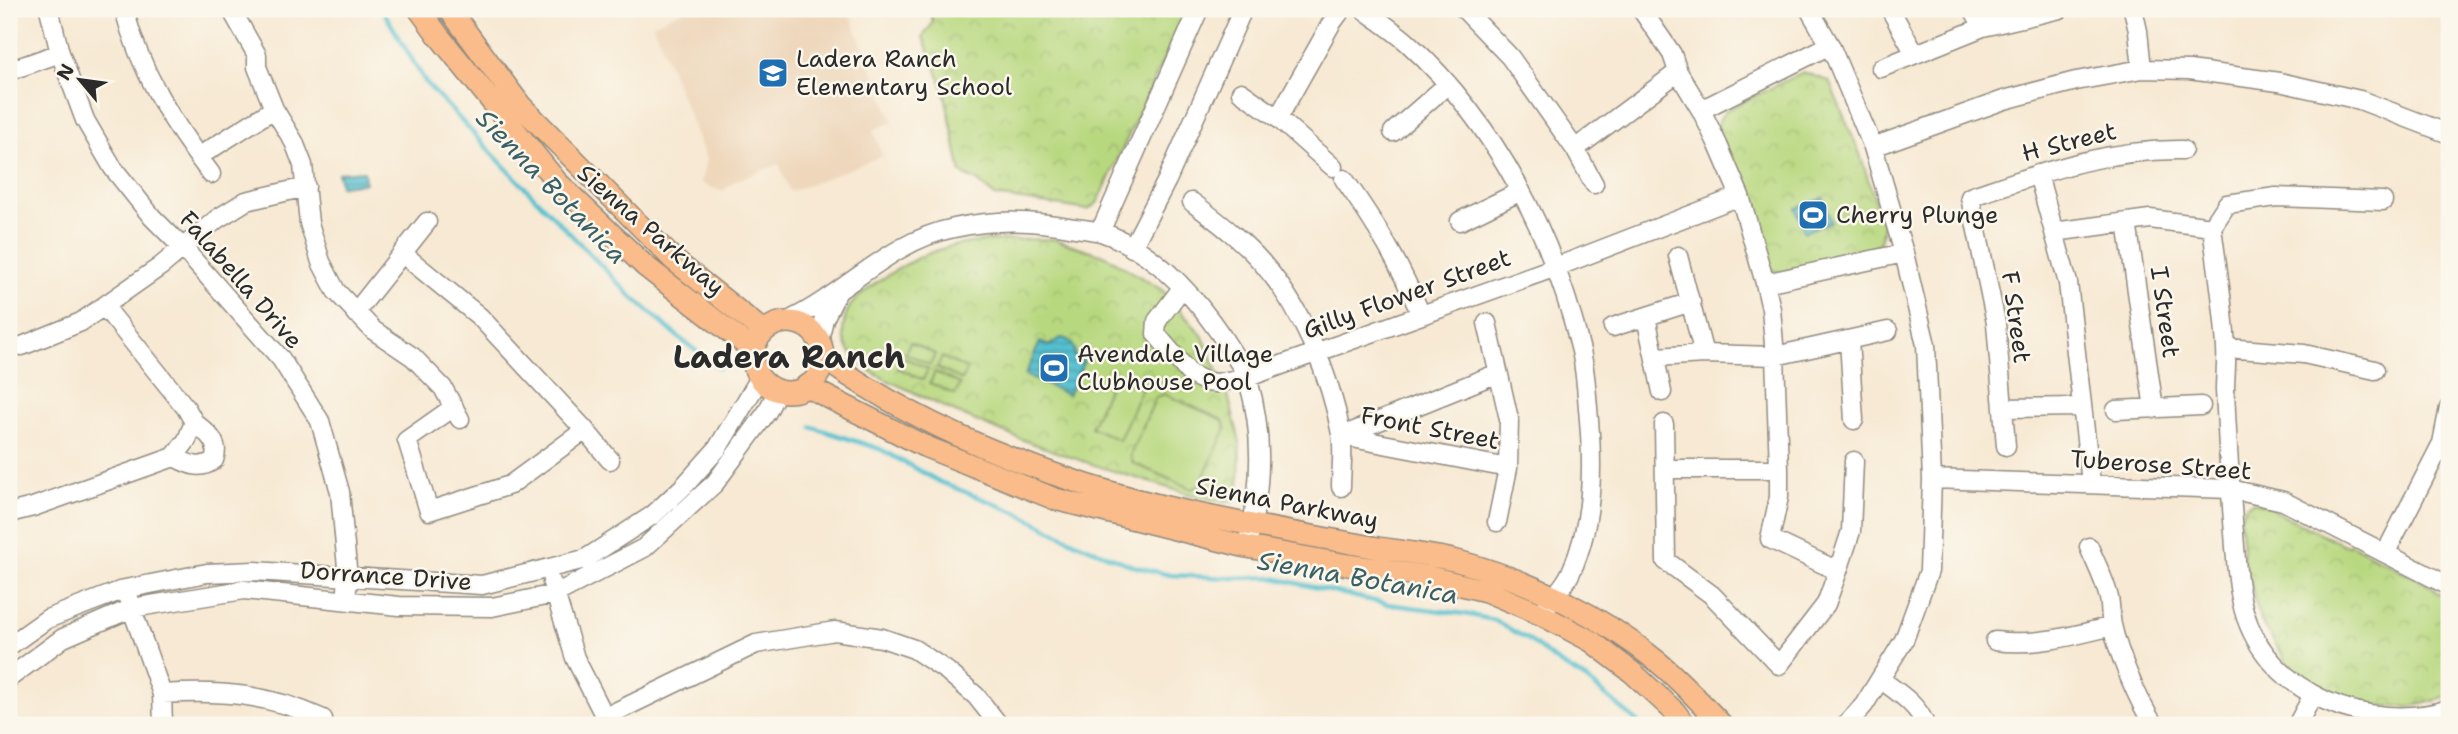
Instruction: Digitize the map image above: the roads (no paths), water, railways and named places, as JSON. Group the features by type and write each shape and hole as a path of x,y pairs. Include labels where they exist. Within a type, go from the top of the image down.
{"main road":[{"name":"Sienna Parkway","path":"419,9 556,182 645,266 758,341"},
{"name":"Sienna Parkway","path":"449,9 521,106 758,341"},
{"name":"Sienna Parkway","path":"788,321 806,327 821,349 886,399 966,439 1082,483 1158,504 1252,524 1460,562 1507,577 1589,615 1631,640 1686,688 1722,725"},
{"path":"788,321 771,326 758,341 755,370 769,384 792,391 806,386 815,379 820,369 821,349"},
{"name":"Sienna Parkway","path":"806,386 924,446 1055,499 1247,547 1430,577 1486,591 1540,614 1591,642 1633,673 1675,712 1685,725"}],"street":[{"name":"Falabella Drive","path":"49,9 60,53 85,120 113,167 152,216 281,359 320,421 340,492 348,578 346,600"},
{"path":"124,9 129,30 148,76 171,119 211,174"},
{"path":"231,9 257,55 257,67 274,109 294,142 303,165 309,223 321,262 336,292 373,330 413,357 443,388 457,412 407,440 429,511 510,485 585,430"},
{"path":"1100,232 1199,9"},
{"path":"1132,248 1167,180 1243,9"},
{"path":"1278,118 1342,9"},
{"path":"1363,9 1408,43 1448,84 1506,163 1534,215 1556,267 1581,353 1593,469 1585,531 1571,573 1540,614"},
{"path":"1464,9 1510,57 1575,149 1594,184"},
{"path":"1664,9 1644,14 1672,54 1678,72 1701,110 1740,197 1765,283 1775,356 1779,469 1779,497 1770,539 1838,571"},
{"path":"1809,9 1830,45 1873,147 1926,345 1932,479 1929,570 1904,640 1864,705 1846,725"},
{"path":"1890,9 1915,54"},
{"path":"1973,9 1983,27"},
{"path":"1881,68 1983,27 2055,9"},
{"path":"2133,9 2142,69"},
{"path":"1701,110 1830,45"},
{"path":"9,71 60,53"},
{"path":"1873,147 2004,100 2076,81 2142,69 2189,70 2279,82 2360,100 2449,134"},
{"path":"1575,149 1678,72"},
{"path":"1394,132 1448,84"},
{"path":"247,87 266,89"},
{"path":"1241,92 1278,118 1339,173 1380,230 1404,272 1421,315"},
{"path":"198,157 274,109"},
{"name":"H Street","path":"1970,197 2098,156 2148,149 2183,150"},
{"path":"2038,174 2068,283 2091,483"},
{"path":"22,346 81,322 161,266 217,219 246,201 306,187"},
{"path":"1460,221 1521,191"},
{"name":"Gilly Flower Street","path":"1182,288 1157,321 1156,334 1190,374 1216,383 1248,377 1556,267 1740,197"},
{"name":"F Street","path":"1970,197 1996,323 2006,446"},
{"path":"2383,201 2276,197 2227,204 2212,227 2226,348 2225,387 2236,569 2244,612 2258,642 2276,667 2312,697 2355,715 2384,720 2413,718 2449,709"},
{"path":"1192,202 1227,229 1263,263 1285,292 1318,352 1342,436 1341,487"},
{"path":"2054,232 2150,219 2212,227"},
{"path":"788,321 837,293 900,248 952,228 1000,220 1052,224 1100,232 1132,248 1162,268 1200,305 1248,377 1260,452 1257,503 1247,547"},
{"path":"355,313 427,222"},
{"name":"I Street","path":"2127,222 2154,409"},
{"path":"1765,283 1903,253"},
{"path":"403,254 480,317 610,460"},
{"path":"1678,256 1704,354"},
{"path":"821,349 824,319 837,293"},
{"path":"1613,327 1690,302"},
{"path":"104,306 186,408 194,422 207,433 218,451 214,460 204,466 195,466 174,457"},
{"path":"1646,317 1662,392"},
{"name":"Front Street","path":"1487,323 1509,419 1508,468 1497,523"},
{"path":"1656,357 1704,354 1775,356 1888,331"},
{"path":"1849,340 1854,421"},
{"path":"2226,348 2304,354 2375,370"},
{"name":"Front Street","path":"1342,436 1499,373"},
{"name":"Dorrance Drive","path":"9,646 47,618 125,589 206,573 254,571 482,585 585,559 653,515 684,486 769,384"},
{"name":"Dorrance Drive","path":"9,678 63,638 132,608 244,590 399,606 492,607 555,594 644,548 715,483 767,412 769,384"},
{"path":"2003,408 2082,407"},
{"path":"2116,410 2201,407"},
{"path":"2386,552 2442,443 2449,408"},
{"path":"9,513 33,508 174,457 187,440 194,422"},
{"path":"1664,425 1666,561 1712,595 1779,665 1826,604 1851,531 1854,461"},
{"name":"Front Street","path":"1342,436 1508,468"},
{"path":"1666,469 1779,469"},
{"name":"Tuberose Street","path":"1932,479 2230,489 2283,500 2449,586"},
{"path":"2089,547 2104,581 2112,626 2138,695 2154,725"},
{"path":"548,570 575,658 607,721 756,644 835,631 882,638 914,649 947,671 976,696 999,725"},
{"path":"125,589 162,694 163,725"},
{"path":"1995,641 2019,643 2050,640 2112,626"},
{"path":"1880,679 1905,698 1925,725"},
{"path":"162,694 229,692 295,706 323,719"},
{"path":"2297,725 2312,697"}],"water":[{"path":"364,171 365,183 340,186 338,173"},
{"name":"Cherry Plunge","path":"1823,198 1831,222 1804,232 1796,208"},
{"name":"Avendale Village Clubhouse Pool","path":"1061,338 1072,345 1074,357 1084,361 1068,395 1025,375 1040,342 1049,346"}],"waterway":[{"name":"Sienna Botanica","path":"382,9 426,83 631,296 719,368"},
{"name":"Sienna Botanica","path":"812,427 880,449 940,482 1016,512 1075,542 1133,566 1170,575 1270,577 1387,604 1494,620 1586,679 1641,725"}],"place":[{"name":"Ladera Ranch Elementary School","path":"773,73"},
{"name":"Cherry Plunge","path":"1813,215"},
{"name":"Avendale Village Clubhouse Pool","path":"1054,368"}],"district":[{"name":"Ladera Ranch","path":"789,356"}]}
